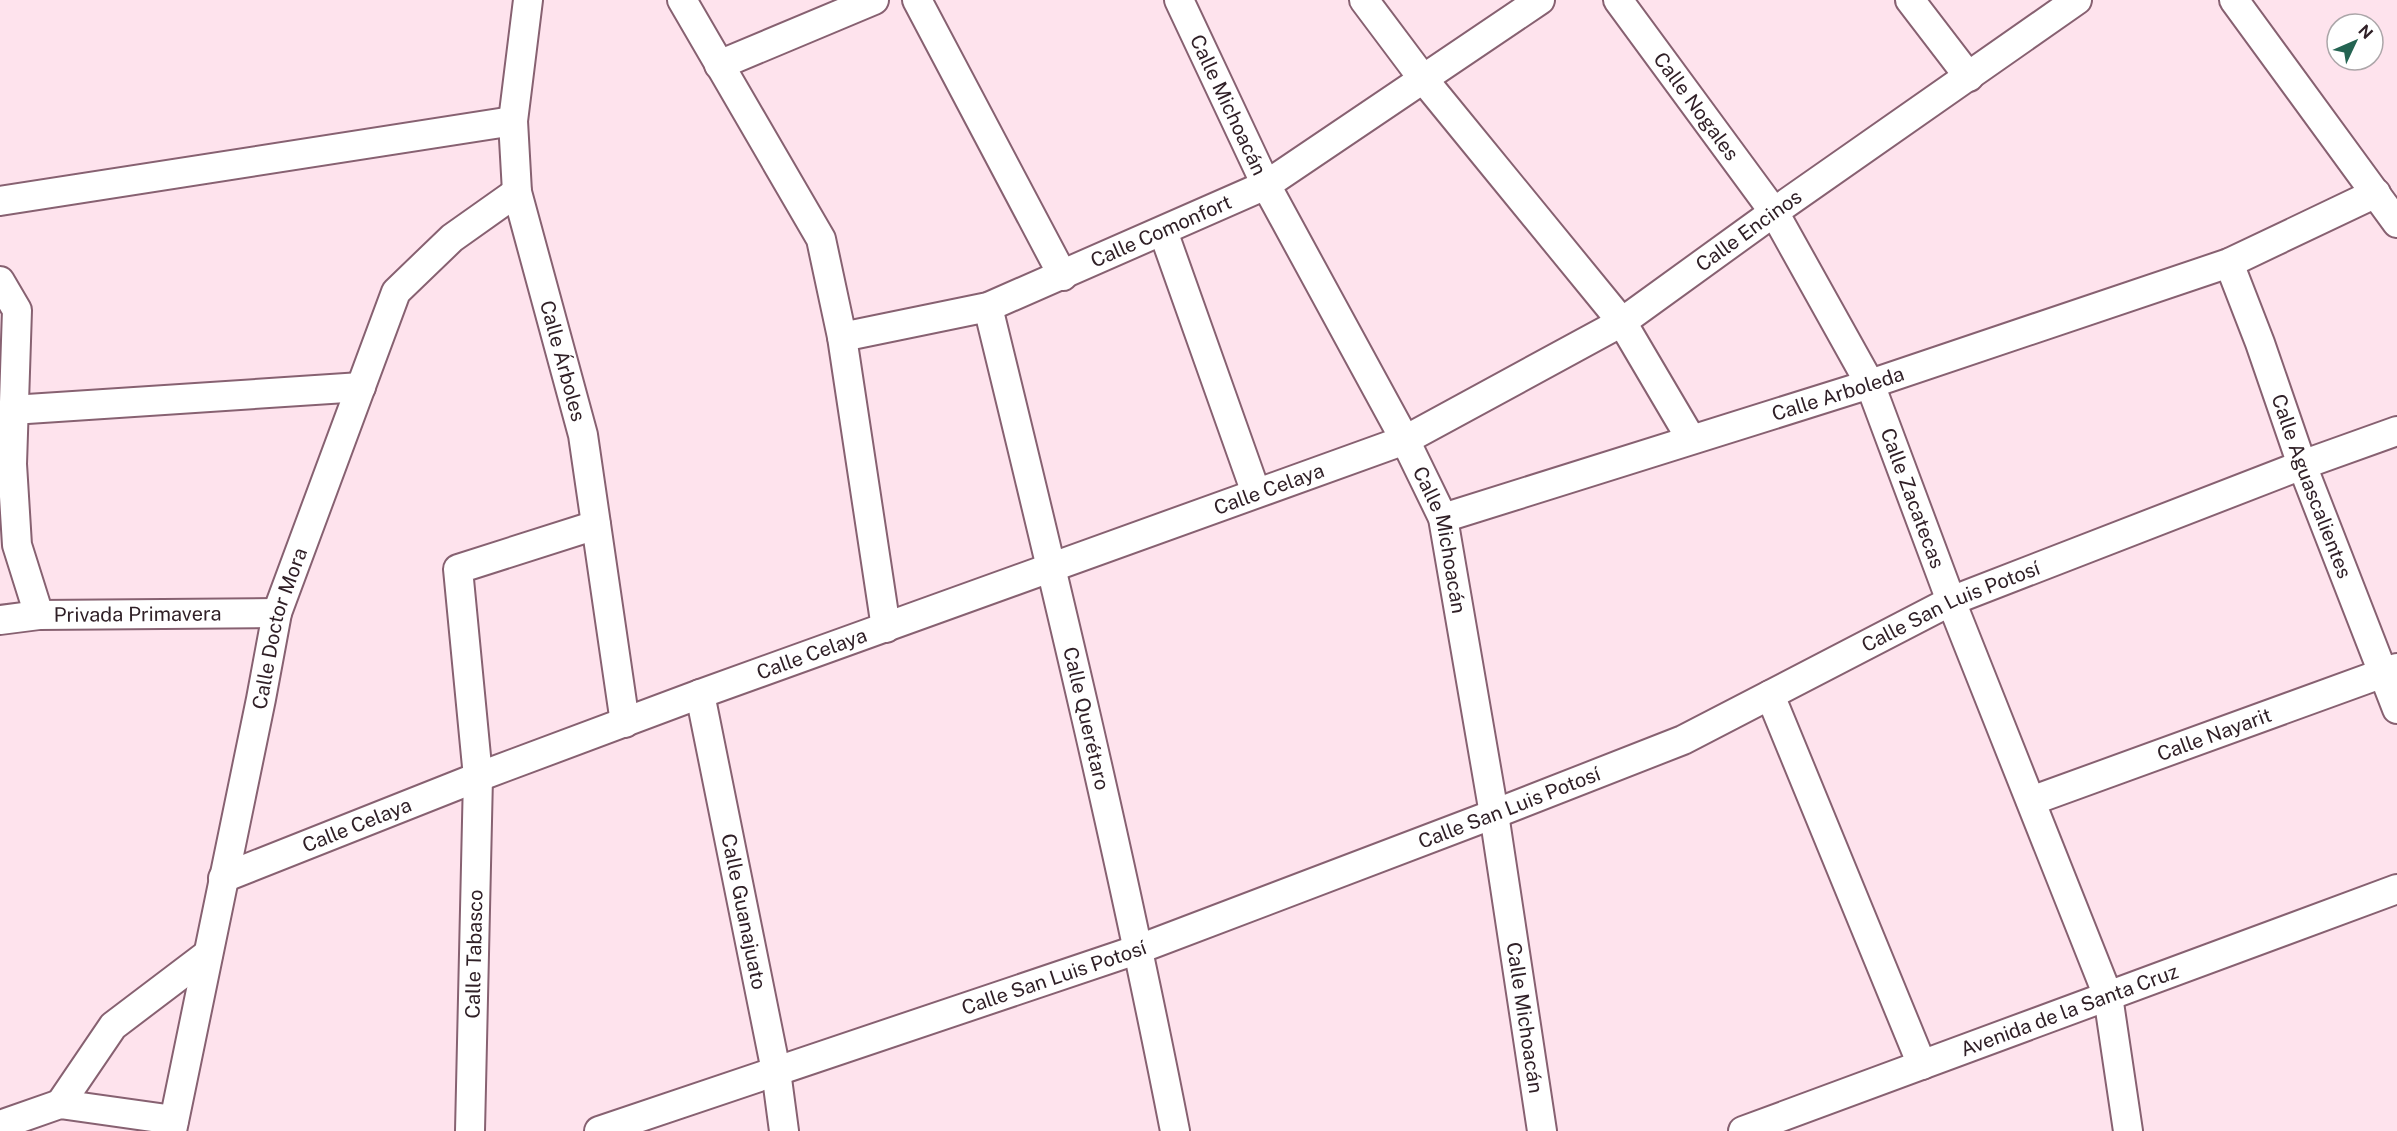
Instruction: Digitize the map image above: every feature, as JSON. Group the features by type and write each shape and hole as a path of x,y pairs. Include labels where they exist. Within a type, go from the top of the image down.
{"street":[{"name":"Calle Árboles","path":"528,0 513,121 517,192 583,435 625,723"},
{"path":"682,0 821,239 842,338 886,628"},
{"path":"719,65 874,0"},
{"path":"917,0 1063,276"},
{"name":"Calle Michoacán","path":"1179,0 1266,185 1405,440 1443,518 1494,814 1542,1131"},
{"path":"1364,0 1424,80 1622,322 1691,439"},
{"name":"Calle Comonfort","path":"842,338 988,307 1266,185 1540,0"},
{"name":"Calle Nogales","path":"1618,0 1774,212"},
{"path":"1910,0 1969,77"},
{"name":"Calle Encinos","path":"1405,440 1622,322 1774,212 2077,0"},
{"path":"2234,0 2397,223"},
{"path":"0,201 513,121"},
{"name":"Calle Doctor Mora","path":"173,1125 261,699 276,613 396,292 452,238 517,192"},
{"name":"Calle Arboleda","path":"1443,518 1870,384 2229,263 2376,193"},
{"name":"Calle Zacatecas","path":"1774,212 1870,384 1951,601 2108,996 2128,1131"},
{"path":"1162,231 1256,493"},
{"name":"Calle Aguascalientes","path":"2229,263 2260,343 2302,465 2390,670 2397,709"},
{"path":"0,281 17,310 12,410 12,464 17,545 39,615"},
{"name":"Calle Querétaro","path":"988,307 1052,568 1139,949 1175,1131"},
{"path":"12,410 361,387"},
{"name":"Calle San Luis Potosí","path":"598,1131 1139,949 1494,814 1683,740 1951,601 2302,465 2397,431"},
{"name":"Calle Celaya","path":"223,878 478,777 699,694 1405,440"},
{"name":"Calle Tabasco","path":"470,1131 478,777 458,569 596,525"},
{"name":"Privada Primavera","path":"0,620 39,615 276,613"},
{"name":"Calle Nayarit","path":"2031,801 2390,670"},
{"name":"Calle Guanajuato","path":"699,694 776,1071 784,1131"},
{"path":"1770,695 1922,1065"},
{"name":"Avenida de la Santa Cruz","path":"1743,1131 2397,889"},
{"path":"60,1104 113,1026 208,954"},
{"path":"0,1125 60,1104 173,1125"}]}
